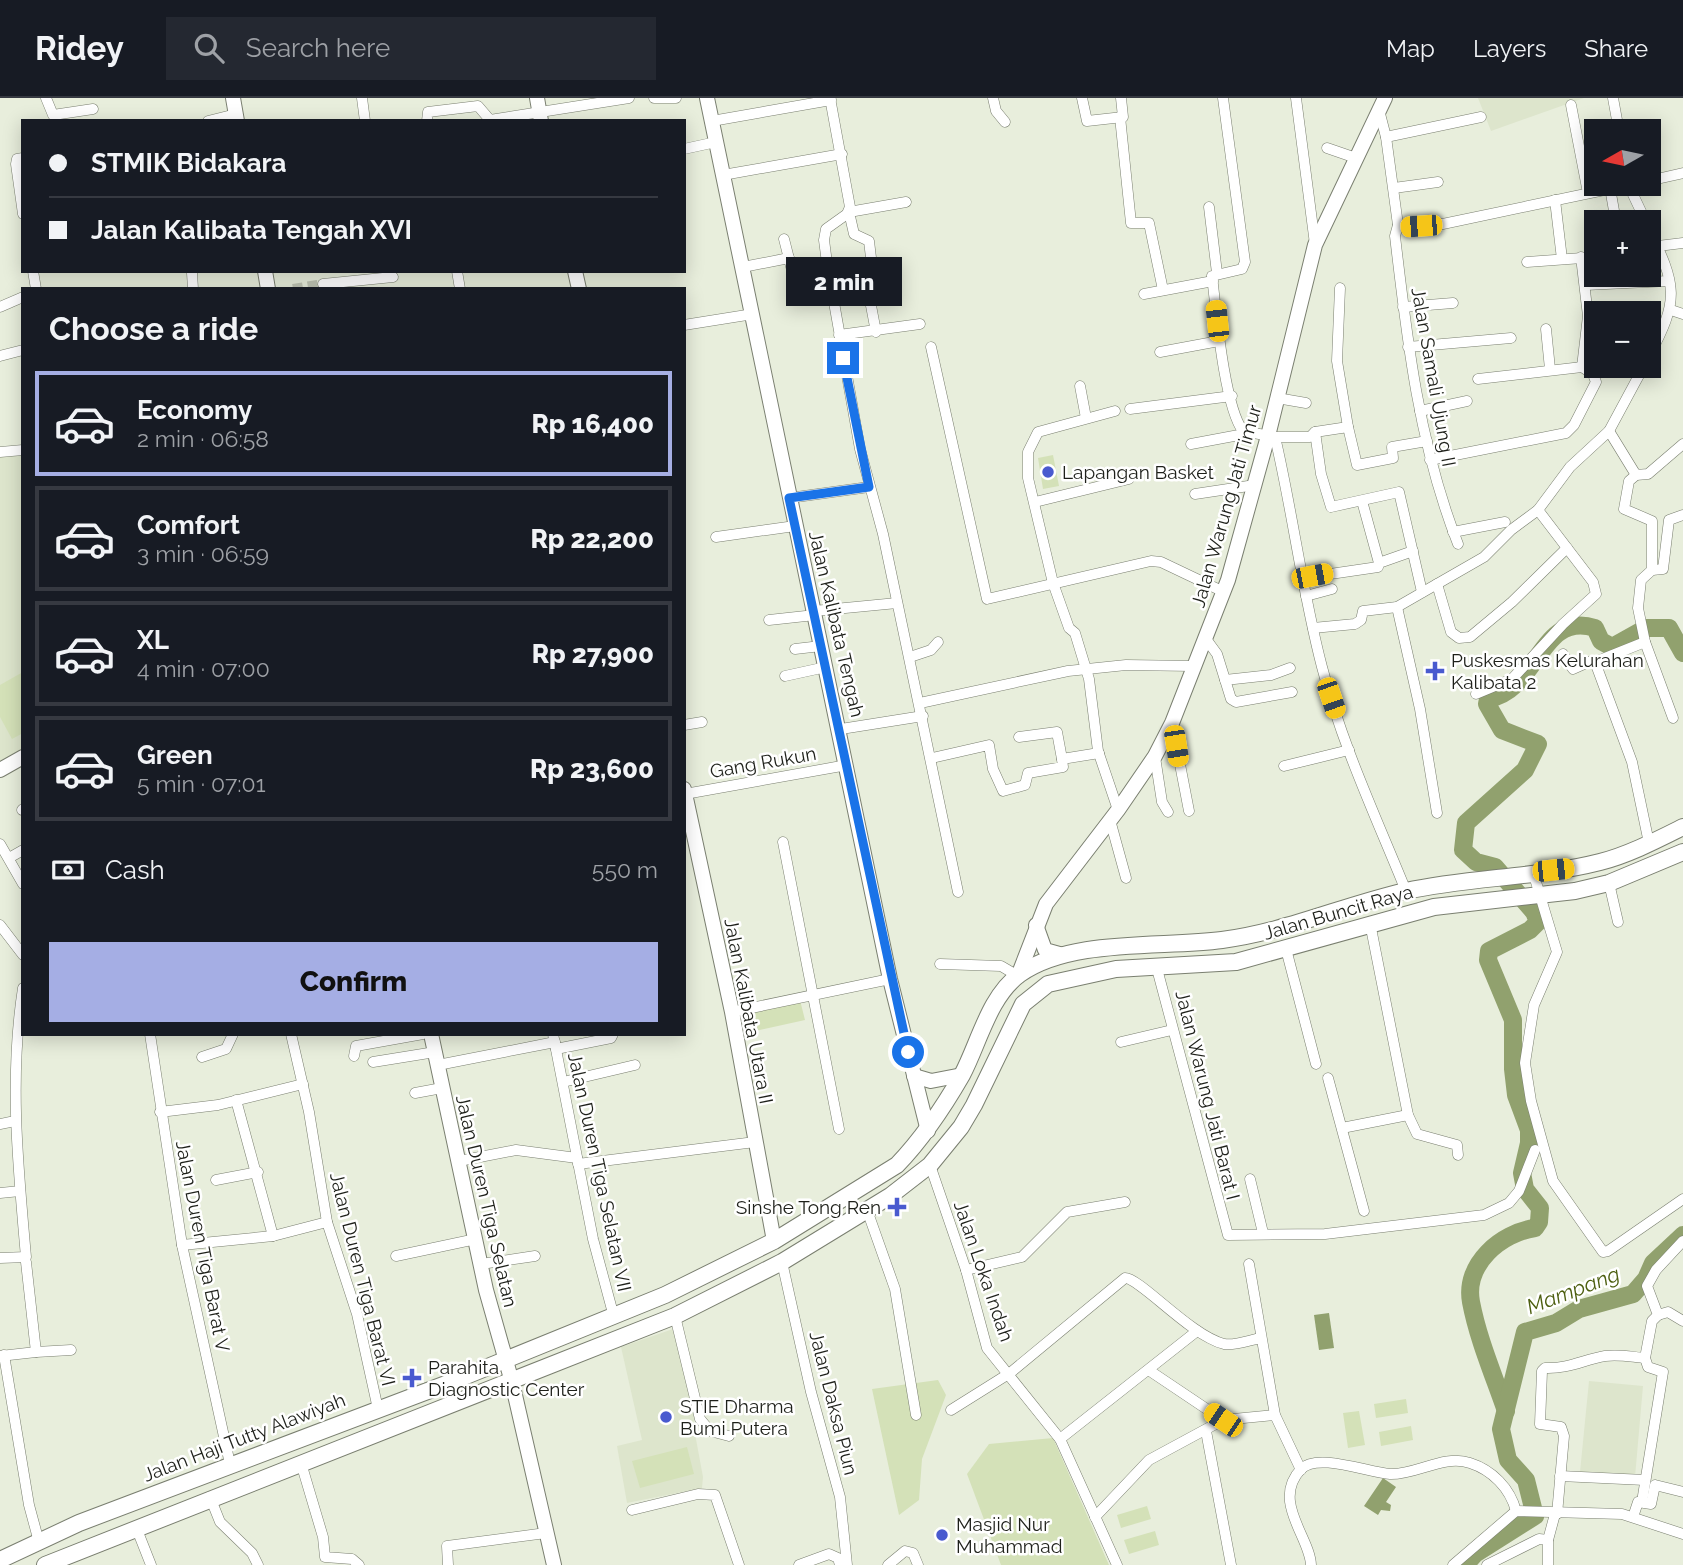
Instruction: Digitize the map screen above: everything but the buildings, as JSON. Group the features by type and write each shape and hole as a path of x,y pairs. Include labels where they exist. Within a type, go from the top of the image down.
{"main road":[{"name":"Jalan Buncit Raya","path":"1017,976 1031,968 1069,955 1136,944 1187,943 1261,934 1406,891 1604,861 1683,827"},
{"name":"Jalan Buncit Raya","path":"509,1372 597,1347 674,1316 782,1262 867,1210 930,1165 955,1135 974,1105 1014,1017 1031,995 1057,980 1156,965 1237,962 1434,907 1609,883 1683,852"},
{"path":"45,1565 301,1463 509,1372 591,1327 774,1241 897,1165 928,1131 962,1075 997,1001 1017,976"},
{"path":"591,1327 586,1340 597,1347"},
{"name":"Jalan Haji Tutty Alawiyah","path":"0,1560 230,1464 377,1409 509,1372"}],"street":[{"path":"46,98 51,114 93,109"},
{"path":"233,98 236,117"},
{"path":"362,98 365,119"},
{"path":"495,119 629,98"},
{"path":"654,98 676,98"},
{"name":"Jalan Kalibata Tengah","path":"708,98 789,498 841,729 890,979 928,1131"},
{"path":"993,98 996,111 1005,122"},
{"path":"1082,98 1087,121 1121,117"},
{"path":"1121,98 1131,223 1149,223 1163,290"},
{"path":"1144,294 1242,269 1245,262 1223,98"},
{"path":"1296,98 1315,245"},
{"path":"1613,98 1617,119"},
{"path":"712,121 830,99 842,154 854,234 869,241 873,266"},
{"name":"Jalan Warung Jati Timur","path":"1017,976 1036,924 1059,885 1085,844 1114,815 1155,756 1172,723 1224,592 1272,437 1277,398 1315,245 1380,102"},
{"name":"Jalan Samali Ujung II","path":"1380,102 1394,188 1398,225 1395,236 1408,347 1437,492 1458,544"},
{"path":"1571,105 1584,172"},
{"path":"427,119 428,113 478,106 489,119"},
{"path":"1386,137 1481,117"},
{"path":"686,149 716,142"},
{"path":"1327,148 1356,158"},
{"path":"723,175 842,154"},
{"path":"20,159 21,177"},
{"path":"1661,178 1683,173"},
{"path":"1394,188 1438,182"},
{"path":"1398,225 1437,225 1584,194"},
{"path":"1555,200 1562,259"},
{"path":"905,202 849,212 830,224 824,240 839,335 869,487 883,534 923,716 958,892"},
{"path":"1209,207 1219,341 1231,396 1243,430"},
{"path":"784,239 798,294"},
{"path":"1661,246 1683,243"},
{"path":"1661,255 1670,281 1671,310 1661,331"},
{"path":"1527,262 1581,257 1584,278"},
{"path":"743,267 789,258"},
{"path":"323,284 392,274"},
{"path":"1661,281 1670,281"},
{"path":"1582,366 1588,316 1585,287"},
{"path":"1340,288 1337,361 1357,465 1393,458 1392,447 1427,441"},
{"path":"869,295 876,332"},
{"path":"0,307 21,298"},
{"path":"1403,307 1453,303"},
{"path":"1671,310 1683,314"},
{"path":"686,325 753,314"},
{"path":"839,335 920,324"},
{"path":"1546,329 1550,369"},
{"path":"1408,347 1511,338"},
{"path":"1160,352 1219,341"},
{"path":"931,347 987,599 1151,561 1161,562 1224,592"},
{"path":"0,356 21,351"},
{"path":"1430,460 1566,433 1590,399 1596,382 1593,374 1582,366 1478,379"},
{"path":"1314,628 1355,624 1361,620 1363,611 1397,607 1485,557 1511,530 1538,510 1570,467 1609,431 1638,378"},
{"path":"1080,386 1086,418"},
{"path":"1130,409 1231,396"},
{"path":"1277,398 1306,403"},
{"path":"1420,411 1467,401"},
{"path":"1115,411 1038,432 1028,452 1028,478 1053,583 1069,628 1075,633 1088,678 1098,753 1126,878"},
{"path":"1243,430 1272,437 1310,437 1315,432 1348,427"},
{"path":"1191,444 1239,435 1243,430"},
{"path":"1609,431 1636,475"},
{"path":"1315,432 1321,474 1331,505 1399,492 1422,592"},
{"path":"1272,437 1331,698 1406,891"},
{"path":"1652,570 1652,521 1624,509 1629,481 1636,475 1648,474 1683,444"},
{"path":"0,452 21,450"},
{"path":"1035,502 1129,479"},
{"path":"1195,494 1255,485"},
{"path":"789,498 869,487"},
{"path":"1362,501 1379,563"},
{"path":"1476,694 1497,688 1512,679 1563,624 1596,594 1593,582 1538,510"},
{"path":"1673,718 1644,639 1638,608 1641,580 1652,570 1663,569 1669,520 1683,515"},
{"path":"1453,532 1505,522"},
{"path":"716,537 795,526"},
{"path":"1437,584 1451,632 1459,638 1470,637 1512,602 1567,548"},
{"path":"1303,578 1378,567 1379,563 1413,551"},
{"path":"1306,596 1332,589"},
{"path":"769,620 897,603"},
{"path":"1397,607 1417,696 1437,813"},
{"path":"1206,639 1217,654 1231,699 1236,702 1292,692"},
{"path":"1563,654 1573,669 1591,661 1595,662 1644,639"},
{"path":"910,657 930,650 938,642"},
{"path":"795,649 821,646"},
{"path":"1595,662 1632,762 1649,843"},
{"path":"920,703 1001,683 1084,671 1126,666 1193,666"},
{"path":"785,676 826,667"},
{"path":"1225,680 1271,675 1290,668"},
{"path":"841,729 923,716"},
{"path":"686,725 702,722"},
{"path":"1172,723 1189,811"},
{"path":"932,758 989,746 992,769 1003,790 1025,785 1028,773 1063,767 1057,732 1019,737"},
{"path":"1284,766 1349,750"},
{"path":"1062,759 1098,753"},
{"path":"1155,756 1162,802 1168,812"},
{"path":"0,770 21,758"},
{"name":"Gang Rukun","path":"686,792 847,765"},
{"name":"Jalan Kalibata Utara II","path":"686,797 732,1012 774,1241"},
{"path":"783,842 839,1129"},
{"path":"0,844 21,880"},
{"path":"9,858 21,851"},
{"path":"1525,873 1557,952 1532,1013 1525,1063 1531,1101 1553,1181 1603,1251 1608,1251 1683,1199"},
{"path":"1609,883 1618,922"},
{"path":"1370,923 1408,1115 1417,1134 1423,1138 1457,1145 1458,1155"},
{"path":"1036,924 1045,950 1069,955"},
{"path":"0,925 21,952"},
{"path":"1286,949 1316,1064"},
{"path":"940,964 1001,967 1017,976"},
{"name":"Jalan Warung Jati Barat I","path":"1156,965 1225,1233 1232,1236 1263,1233"},
{"path":"732,1012 890,979"},
{"path":"21,1003 14,1055 15,1121 36,1352"},
{"path":"1121,1042 1172,1030"},
{"name":"Jalan Duren Tiga Barat V","path":"150,1036 182,1245 230,1464"},
{"path":"202,1057 226,1049 232,1036"},
{"name":"Jalan Duren Tiga Barat VI","path":"291,1036 303,1084 327,1222 357,1314 377,1409"},
{"path":"354,1056 356,1046 412,1036"},
{"name":"Jalan Duren Tiga Selatan","path":"431,1036 481,1264 554,1565"},
{"path":"373,1062 437,1059 612,1036"},
{"name":"Jalan Duren Tiga Selatan VII","path":"555,1042 605,1289 614,1317"},
{"path":"563,1082 635,1065"},
{"path":"914,1076 930,1082 962,1075"},
{"path":"1328,1078 1364,1211"},
{"path":"160,1112 236,1100 303,1084"},
{"path":"415,1093 442,1088"},
{"path":"236,1100 245,1139 258,1172 273,1236"},
{"path":"1342,1128 1408,1115"},
{"path":"0,1124 15,1121"},
{"path":"459,1161 516,1150 578,1161 755,1143"},
{"path":"1250,1179 1263,1233 1325,1234 1484,1215 1509,1203 1519,1191 1535,1150"},
{"name":"Jalan Loka Indah","path":"930,1165 966,1270 987,1348 1010,1373 1060,1438 1117,1565"},
{"path":"216,1180 258,1172"},
{"path":"0,1193 20,1191"},
{"path":"966,1270 1021,1257 1067,1212 1125,1202"},
{"path":"867,1210 895,1289 916,1415"},
{"path":"182,1245 273,1236 327,1222"},
{"path":"396,1256 476,1239"},
{"path":"1658,1315 1647,1286 1656,1270 1683,1241"},
{"path":"481,1264 535,1256"},
{"path":"0,1258 26,1259"},
{"name":"Jalan Daksa Piun","path":"782,1262 811,1392 840,1497 847,1565"},
{"path":"1249,1264 1275,1415 1301,1469"},
{"path":"951,1410 1010,1373 1125,1278 1137,1280 1160,1304 1197,1331 1224,1344 1261,1338"},
{"path":"1642,1502 1663,1374 1660,1369 1648,1367 1645,1357 1651,1321 1668,1312 1683,1321"},
{"path":"674,1316 701,1419 710,1431 729,1436"},
{"path":"1060,1438 1150,1371 1197,1331"},
{"path":"39,1542 2,1356 71,1350"},
{"path":"1548,1565 1549,1535 1560,1476 1563,1431 1561,1427 1541,1425 1539,1422 1542,1371 1545,1368 1566,1369 1577,1363 1608,1356 1645,1357"},
{"path":"1150,1371 1223,1420"},
{"path":"1096,1517 1149,1460 1223,1420 1275,1415"},
{"path":"1206,1431 1231,1565"},
{"path":"1311,1565 1310,1553 1298,1534 1291,1506 1291,1493 1301,1469 1310,1464 1392,1474 1467,1461 1496,1478 1521,1512"},
{"path":"301,1463 323,1536 325,1557 352,1559 359,1565"},
{"path":"1560,1476 1645,1480"},
{"path":"1633,1517 1637,1503 1651,1504 1656,1485 1683,1492"},
{"path":"632,1510 698,1494 715,1495 739,1565"},
{"path":"211,1497 220,1522 252,1553 258,1565"},
{"path":"1452,1565 1521,1512 1553,1515 1610,1513 1633,1517 1683,1534"},
{"path":"136,1527 151,1565"},
{"path":"448,1565 447,1546 546,1533"},
{"path":"1486,1565 1549,1535"},
{"path":"887,1565 905,1550 913,1553 918,1565"},
{"path":"799,1565 833,1554 840,1565"}],"shaded area":[{"path":"1478,98 1584,98 1491,131"},
{"path":"21,447 21,753 0,766 0,449"},
{"name":"Lapangan Basket","path":"1053,455 1059,486 1043,489 1038,458"},
{"path":"21,673 21,734 12,739 0,717 0,685"},
{"path":"800,1000 805,1020 755,1031 750,1012"},
{"path":"1329,1313 1334,1348 1319,1350 1314,1315"},
{"name":"STIE Dharma Bumi Putera","path":"676,1328 698,1411 693,1423 703,1477 702,1488 627,1503 617,1446 642,1440 621,1347"},
{"path":"938,1380 946,1395 922,1459 919,1500 899,1515 872,1389"},
{"path":"1589,1381 1643,1386 1635,1477 1580,1472"},
{"path":"1406,1399 1408,1413 1376,1418 1374,1404"},
{"path":"1359,1411 1365,1445 1348,1448 1343,1413"},
{"path":"1411,1426 1413,1440 1381,1446 1379,1432"},
{"path":"1053,1438 1109,1565 1001,1565 967,1474 989,1444"},
{"path":"687,1447 694,1474 640,1488 632,1461"},
{"path":"1383,1478 1396,1487 1386,1502 1391,1505 1390,1511 1381,1510 1378,1515 1364,1506"},
{"path":"1147,1506 1151,1519 1121,1528 1117,1515"},
{"path":"1155,1531 1159,1545 1129,1554 1124,1540"}],"waterway":[{"path":"1506,1411 1478,1330 1470,1288 1479,1263 1510,1236 1535,1228 1539,1222 1540,1208 1525,1189 1522,1173 1529,1130 1516,1095 1513,1020 1488,960 1489,951 1530,930 1538,922 1534,912 1495,867 1476,862 1463,850 1466,823 1525,770 1538,744 1502,730 1487,704 1488,699 1505,693 1518,682 1550,640 1562,630 1577,626 1595,628 1601,641 1612,647 1646,628 1669,628 1683,653"},
{"name":"Mampang","path":"1465,1565 1475,1554 1535,1516 1526,1480 1508,1460 1501,1429 1525,1332 1556,1323 1579,1309 1633,1294 1646,1279 1653,1263 1683,1235"}],"tunnel":[{"path":"305,287 323,284"}],"place":[{"name":"Lapangan Basket","path":"1048,472"},
{"name":"Puskesmas Kelurahan Kalibata 2","path":"1435,671"},
{"name":"Sinshe Tong Ren","path":"897,1207"},
{"name":"Parahita Diagnostic Center","path":"412,1378"},
{"name":"STIE Dharma Bumi Putera","path":"666,1417"},
{"name":"Masjid Nur Muhammad","path":"942,1535"}],"route":[{"path":"843,358 869,487 789,498 841,729 890,979 908,1052"}]}
